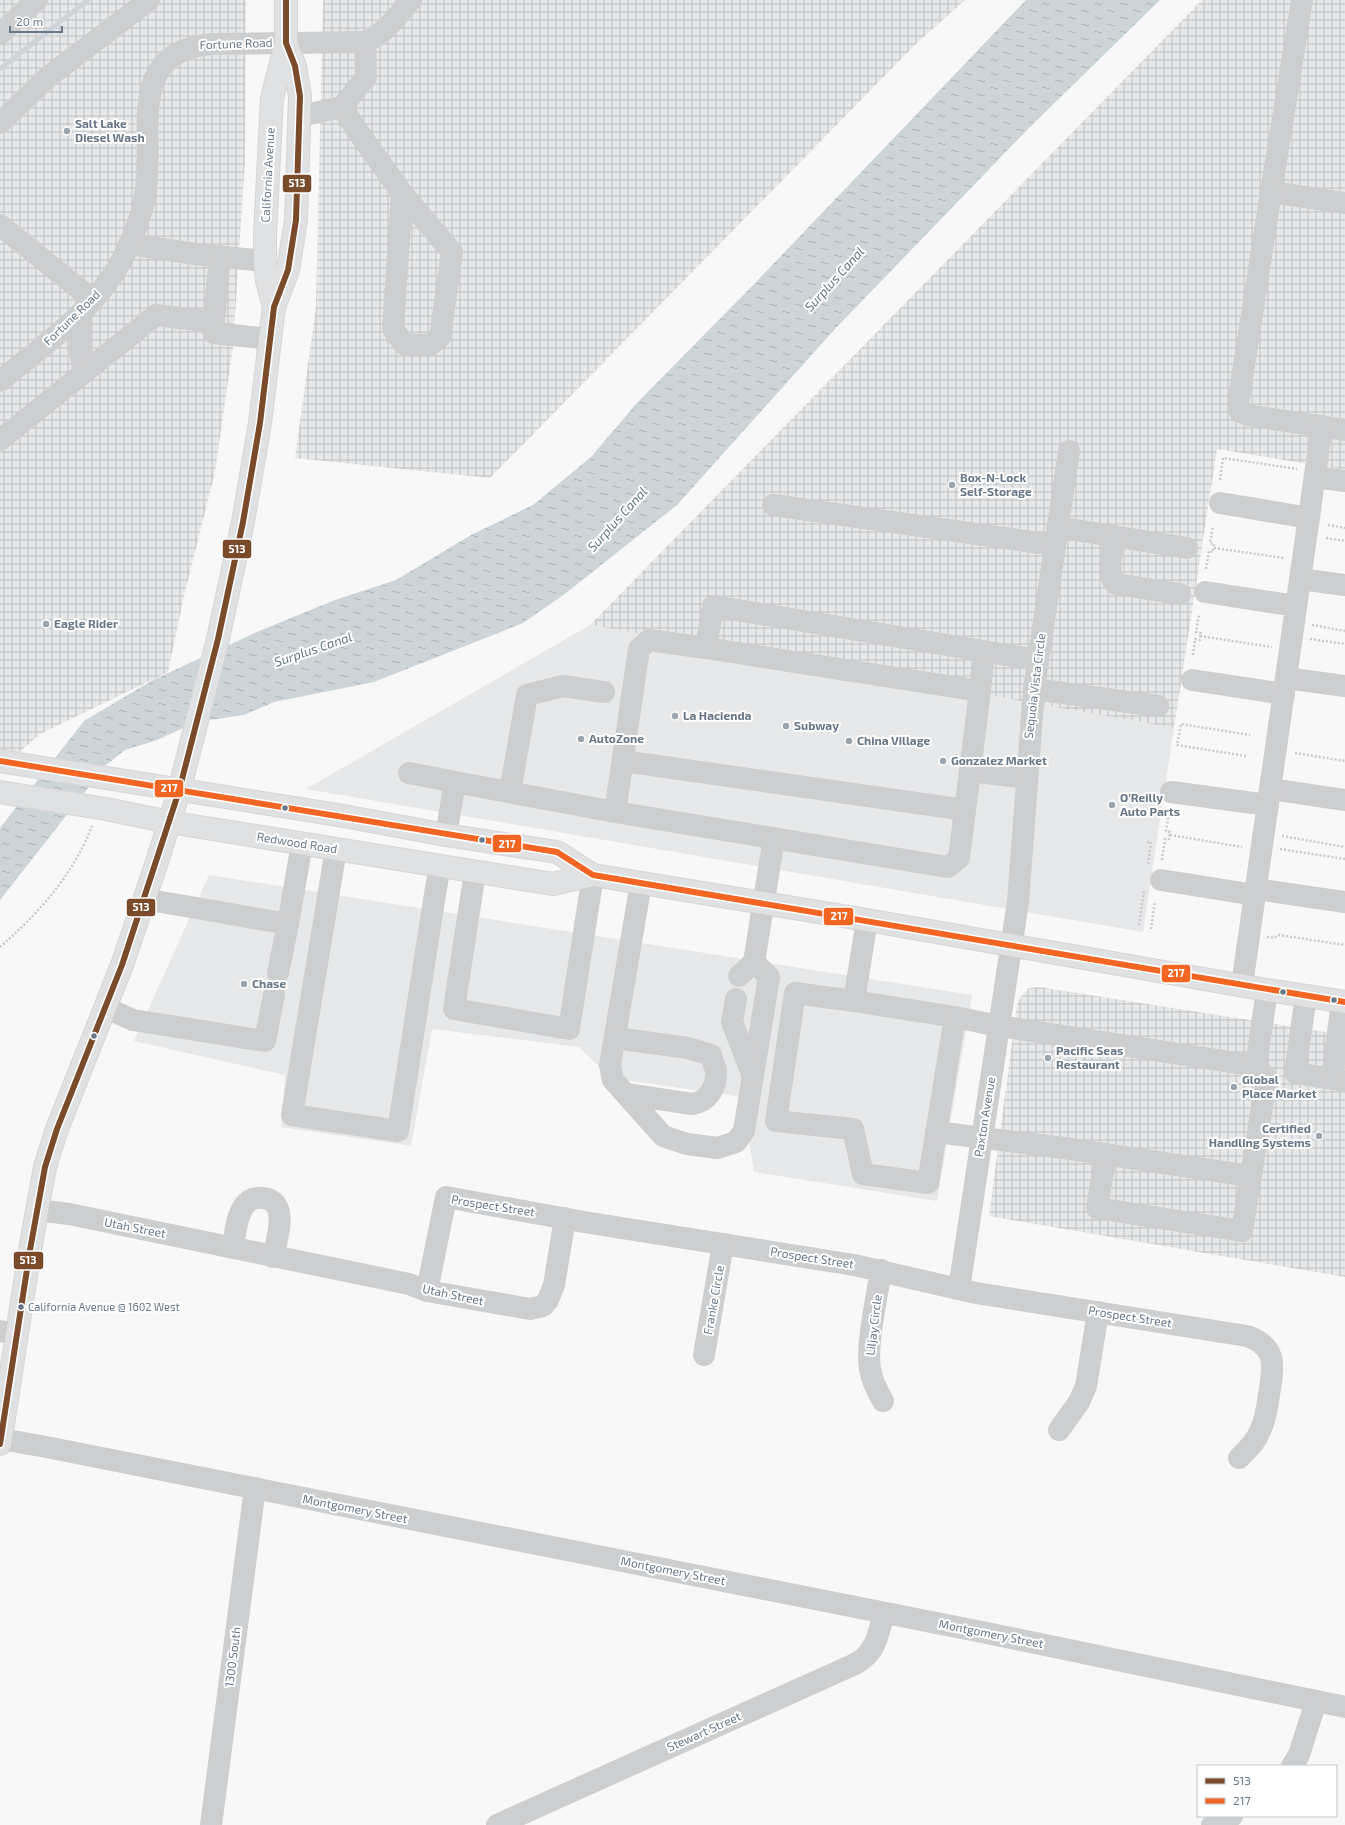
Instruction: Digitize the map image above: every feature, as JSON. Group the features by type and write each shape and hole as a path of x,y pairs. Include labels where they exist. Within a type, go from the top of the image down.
{"main road":[{"name":"California Avenue","path":"274,307 265,261 272,98 286,43 286,0"},
{"name":"California Avenue","path":"0,1442 8,1332 37,1210 44,1172 57,1128 106,1008 170,822 192,742 230,586 257,438 268,367 274,307 288,270 296,226 300,116 299,83 295,66 286,43"},
{"name":"Redwood Road","path":"6,762 338,815 446,835 557,852 593,875"},
{"name":"Redwood Road","path":"0,792 95,807 170,822 302,844 553,884 593,875 867,920 1267,990 1344,1001"}],"street":[{"path":"0,34 37,0"},
{"path":"0,123 48,77 149,0"},
{"path":"300,116 342,107 366,77 365,42 372,39 388,27 411,0"},
{"path":"1302,0 1238,404 1240,412 1247,415 1345,430"},
{"name":"Fortune Road","path":"0,381 55,337 87,306 108,282 129,244 138,222 146,189 149,94 152,83 162,65 169,58 180,51 201,45 365,42"},
{"path":"342,107 402,193 452,252 440,336 430,345 404,344 393,329 402,193"},
{"path":"1271,192 1345,203"},
{"path":"0,225 87,306 80,353 84,372"},
{"path":"129,244 265,261"},
{"path":"220,256 212,329 214,333 270,339"},
{"path":"0,440 156,315 213,322"},
{"path":"1242,985 1300,579 1317,521 1308,473 1322,426"},
{"name":"Sequoia Vista Circle","path":"1012,946 1018,897 1026,778 1037,660 1069,451"},
{"path":"1308,473 1345,482"},
{"path":"1220,503 1317,521"},
{"path":"773,505 1056,536 1115,536 1187,548"},
{"path":"1115,536 1110,575 1112,581 1116,584 1180,594"},
{"path":"1300,579 1345,585"},
{"path":"1205,592 1296,606"},
{"path":"706,648 713,606 1037,660"},
{"path":"615,812 639,649 649,640 980,691"},
{"path":"409,773 615,812 948,867 959,858 984,652"},
{"path":"1192,680 1285,686 1345,686"},
{"path":"510,792 527,695 563,686 604,692"},
{"path":"1034,689 1158,706"},
{"path":"623,761 965,810"},
{"path":"970,771 1026,778"},
{"path":"446,835 455,782"},
{"path":"1171,792 1345,800"},
{"path":"641,883 610,1065 612,1080 663,1136 687,1144 716,1148 736,1142 744,1131 769,977 747,969 763,903 774,838"},
{"path":"278,973 302,844"},
{"path":"336,849 292,1115 398,1131 440,866"},
{"path":"1161,870 1255,892 1345,902"},
{"path":"475,872 454,1009 569,1029 593,875"},
{"path":"144,899 288,924"},
{"path":"854,1001 867,920"},
{"name":"Paxton Avenue","path":"959,1289 1012,946"},
{"path":"1256,1066 1267,990"},
{"path":"954,1017 928,1183 863,1174 853,1129 776,1121 795,993 854,1001 954,1017 1000,1026 1256,1066 1265,1076 1265,1088 1242,1231 1097,1208 1106,1154"},
{"path":"106,1008 134,1020 265,1041 274,996"},
{"path":"1306,996 1295,1073 1338,1080 1344,1001"},
{"path":"736,999 732,1022 753,1075"},
{"path":"615,1038 688,1048 711,1055 716,1071 712,1091 701,1103 692,1104 626,1094"},
{"path":"936,1132 1106,1154 1250,1176"},
{"path":"232,1248 243,1207 248,1200 255,1197 269,1198 278,1208 279,1217 274,1257"},
{"name":"Prospect Street","path":"428,1290 446,1197 881,1270 959,1289 1247,1336 1256,1339 1267,1348 1273,1363 1273,1370 1266,1415 1260,1432 1252,1445 1239,1458"},
{"name":"Utah Street","path":"37,1210 68,1214 523,1309 543,1306 548,1300 554,1285 565,1218"},
{"name":"Franke Circle","path":"704,1355 723,1244"},
{"name":"Liljay Circle","path":"881,1270 869,1354 870,1370 875,1386 883,1401"},
{"path":"1059,1430 1080,1402 1086,1386 1098,1312"},
{"name":"Montgomery Street","path":"0,1442 41,1446 884,1614 987,1633 1345,1707"},
{"name":"1300 South","path":"211,1825 254,1488"},
{"name":"Stewart Street","path":"497,1825 855,1664 866,1658 871,1652 884,1614"},
{"path":"1293,1765 1300,1755 1316,1701"},
{"path":"1212,1825 1230,1817"}],"path":[{"path":"1220,480 1223,458 1308,473"},
{"path":"1317,521 1345,528"},
{"path":"1213,526 1210,543 1214,544 1214,548"},
{"path":"1323,538 1345,541"},
{"path":"1214,548 1286,559"},
{"path":"1206,569 1209,551 1213,552 1214,548"},
{"path":"1199,614 1196,632 1201,633 1200,636"},
{"path":"1310,625 1345,631"},
{"path":"1200,636 1272,647"},
{"path":"1193,655 1195,640 1200,640 1200,636"},
{"path":"1308,638 1345,644"},
{"path":"1246,756 1177,745 1178,738 1181,724 1250,735"},
{"path":"1290,752 1345,761"},
{"path":"0,947 31,918 63,880 79,854 95,807"},
{"path":"1169,813 1166,831 1170,832 1170,836"},
{"path":"1161,870 1165,839 1169,839 1170,836 1242,847"},
{"path":"1278,836 1345,846"},
{"path":"1276,848 1345,859"},
{"path":"1151,929 1155,901"},
{"path":"1262,936 1274,938 1279,935 1345,945"}],"shaded area":[{"path":"0,0 246,0 245,160 233,347 215,472 184,596 168,672 40,734 0,769"},
{"path":"323,0 965,0 916,44 490,478 295,458 316,307"},
{"path":"1202,0 1345,0 1345,470 1217,449 1174,728 590,625"},
{"path":"590,625 1174,728 1143,932 306,789"},
{"path":"209,875 972,995 937,1201 754,1172 742,1097 611,1078 579,1047 432,1029 411,1146 281,1127 285,1075 134,1041"},
{"path":"1039,987 1345,1035 1345,1277 989,1216 1017,1005 1022,995 1029,988"}],"water":[{"name":"Surplus Canal","path":"1026,0 1160,0 1028,129 835,329 677,505 566,593 523,623 374,682 274,702 244,715 196,722 157,740 125,750 106,765 0,900 0,828 84,721 153,680 259,631 335,600 396,580 471,535 533,505 591,457 636,404 757,281"}],"waterway":[{"path":"0,69 88,0"}],"transit line":[{"name":"513","path":"0,1444 30,1250 45,1167 57,1129 122,965 179,791 218,639 243,522 260,423 274,307 288,270 296,220 300,96 295,66 286,43 286,0"},
{"name":"217","path":"0,761 557,852 593,875 1345,1002"}],"place":[{"name":"Salt Lake Diesel Wash","path":"67,131"},
{"name":"Box-N-Lock Self-Storage","path":"952,485"},
{"name":"Eagle Rider","path":"46,624"},
{"name":"La Hacienda","path":"675,716"},
{"name":"Subway","path":"786,726"},
{"name":"AutoZone","path":"581,739"},
{"name":"China Village","path":"849,741"},
{"name":"Gonzalez Market","path":"943,761"},
{"name":"O'Reilly Auto Parts","path":"1112,805"},
{"name":"Chase","path":"244,984"},
{"name":"Pacific Seas Restaurant","path":"1048,1058"},
{"name":"Global Place Market","path":"1234,1087"},
{"name":"Certified Handling Systems","path":"1319,1136"},
{"name":"California Avenue @ 1602 West","path":"21,1307"}]}
